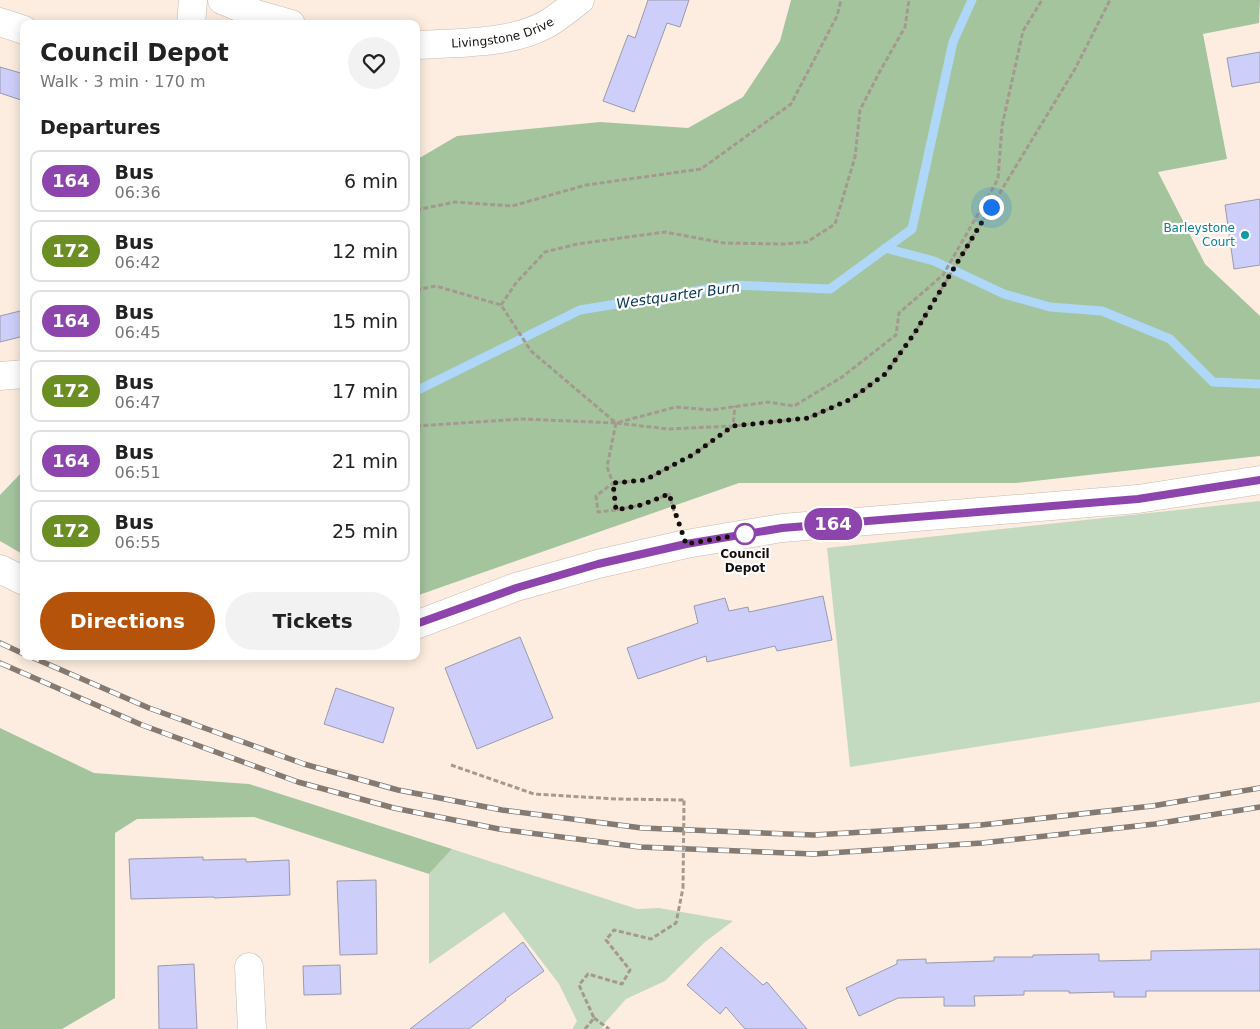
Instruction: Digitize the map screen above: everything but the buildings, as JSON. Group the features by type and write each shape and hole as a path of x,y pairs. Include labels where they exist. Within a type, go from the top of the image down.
{"main road":[{"path":"191,20 193,0"},
{"path":"222,0 276,20"},
{"name":"Livingstone Drive","path":"420,45 464,43 510,37 545,25 580,0"},
{"path":"0,22 20,29"},
{"path":"0,376 20,374"},
{"path":"420,623 516,588 598,564 686,544 782,528 1138,499 1260,480"},
{"path":"0,569 20,579"},
{"path":"249,967 252,1029"}],"path":[{"path":"420,209 455,202 512,206 586,184 701,169 791,104 837,16 841,0"},
{"path":"501,304 516,283 545,252 577,244 665,232 724,243 786,244 807,242 835,224 856,157 860,110 905,27 909,0"},
{"path":"616,423 676,407 711,410 768,402 794,406 842,377 896,335 899,313 943,275 998,179 1002,126 1023,31 1042,0"},
{"path":"420,426 522,419 616,423 668,429 733,426 808,418 851,399 885,374 914,334 1075,69 1110,0"},
{"path":"420,289 436,286 501,304 531,351 616,423"},
{"path":"686,544 669,494 641,505 598,512 596,496 613,483 645,480 694,454 733,426 735,406"},
{"path":"616,423 607,467 613,483 616,510"},
{"path":"451,765 534,794 617,799 684,800 682,888 676,923 651,940 614,930 606,940 630,970 622,984 588,974 579,985 594,1018 609,1029"},
{"path":"585,1029 594,1018"}],"green space":[{"path":"791,0 1260,0 1259,23 1203,34 1227,159 1158,172 1205,264 1260,316 1260,456 1015,483 739,483 420,595 420,158 457,136 600,122 688,128 743,97 780,41"},
{"path":"20,474 20,553 0,541 0,495"},
{"path":"1260,501 1260,702 850,767 827,548"},
{"path":"0,728 94,773 249,784 452,849 429,874 254,817 137,819 115,833 115,998 62,1029 0,1029"},
{"path":"452,849 637,909 659,908 733,921 705,942 665,981 626,999 602,1026 603,1029 572,1029 577,1021 559,984 504,912 429,964 429,874"}],"waterway":[{"name":"Westquarter Burn","path":"420,389 580,310 732,285 830,289 912,229 953,42 972,0"},
{"path":"885,248 934,261 1004,294 1050,307 1102,311 1170,339 1213,382 1260,384"}],"railway":[{"path":"0,643 20,652"},
{"path":"38,660 149,708 304,764 398,790 502,810 642,828 814,835 981,825 1152,806 1260,788"},
{"path":"0,663 142,725 298,782 394,808 499,829 640,847 814,854 982,843 1155,824 1260,807"}],"bus line":[{"name":"164","path":"420,623 516,588 598,564 686,544 782,528 1138,499 1260,480"}],"place":[{"name":"Barleystone Court","path":"1245,235"},
{"name":"Council Depot","path":"745,534"}],"route":[{"path":"745,534 686,544 669,494 641,505 616,510 613,483 645,480 694,454 733,426 808,418 851,399 885,374 914,334 991,207"}]}
